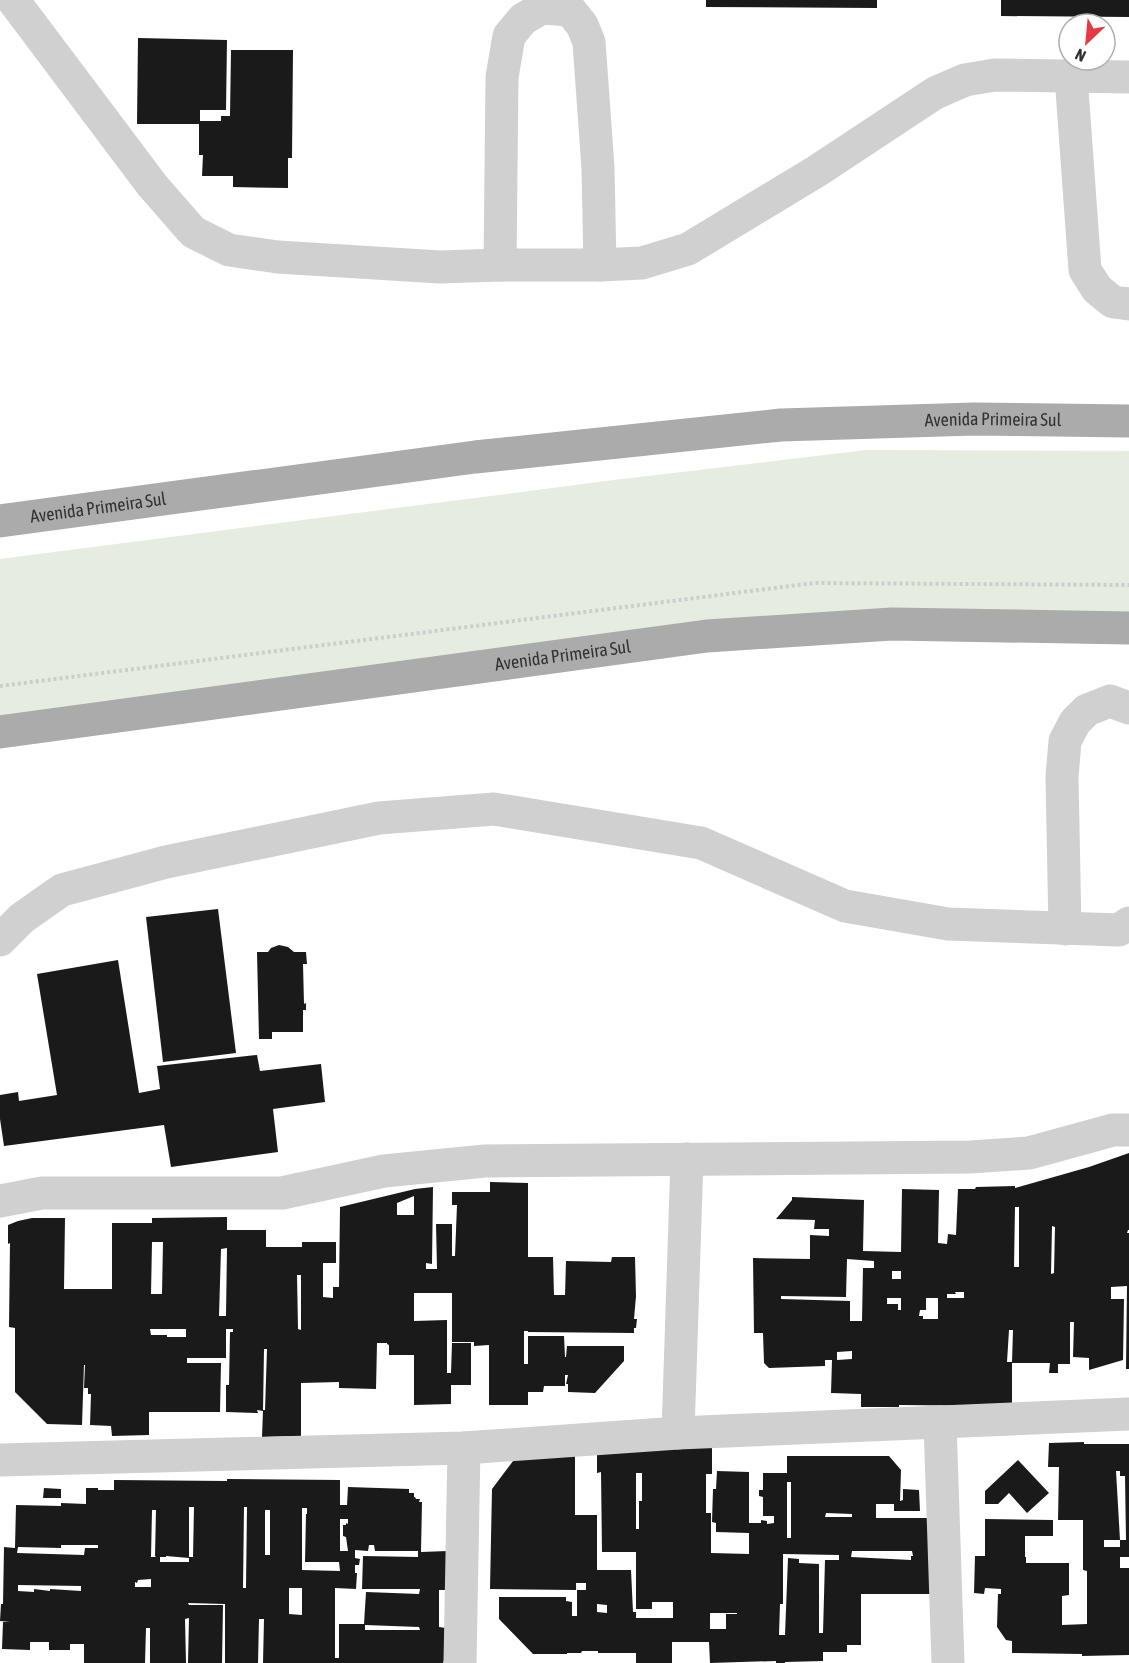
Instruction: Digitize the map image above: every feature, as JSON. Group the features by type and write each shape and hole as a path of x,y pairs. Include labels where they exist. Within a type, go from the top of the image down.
{"main road":[{"name":"Avenida Primeira Sul","path":"0,521 475,457 781,425 974,419 1129,421"},
{"name":"Avenida Primeira Sul","path":"0,732 707,636 892,624 1129,628"}],"street":[{"path":"14,0 152,185 193,232 229,250 278,257 440,267 642,263 688,249 817,171 935,93 965,80 995,75 1129,77"},
{"path":"500,265 502,77 509,36 523,19 542,8 570,10 582,25 589,42 598,168 600,265"},
{"path":"1071,76 1085,270 1097,289 1113,302 1129,304"},
{"path":"1065,929 1062,777 1065,741 1076,722 1087,710 1110,701 1129,708"},
{"path":"0,940 22,918 62,891 166,862 379,818 494,809 701,843 845,906 948,924 1119,930 1129,923"},
{"path":"0,1202 42,1192 282,1192 384,1171 485,1161 993,1155 1029,1152 1113,1130 1129,1130"},
{"path":"678,1433 687,1159"},
{"path":"0,1460 464,1448 678,1433 1129,1413"},
{"path":"940,1422 948,1663"},
{"path":"460,1663 464,1448"}],"shaded area":[{"path":"866,450 1129,451 1129,614 847,612 0,719 0,559"}],"building":[{"path":"706,0 877,0 877,8 706,7"},
{"path":"1001,0 1129,0 1129,17 1117,17 1117,12 1057,12 1057,16 1001,16"},
{"path":"138,38 227,40 226,110 200,110 200,121 221,121 221,116 230,116 231,50 293,50 292,158 288,158 288,188 233,187 233,176 202,176 203,155 199,155 199,124 137,124"},
{"path":"218,909 236,1053 163,1062 146,917"},
{"path":"279,945 288,947 294,952 306,952 307,964 303,964 306,1010 303,1010 303,1032 272,1032 272,1039 259,1039 257,952 268,952"},
{"path":"118,960 139,1093 160,1089 157,1066 257,1055 260,1071 321,1064 325,1102 273,1109 278,1152 171,1167 164,1125 4,1146 0,1119 0,1095 18,1092 19,1101 57,1095 37,974"},
{"path":"1129,1153 1129,1230 1127,1233 1129,1233 1129,1369 1126,1369 1127,1286 1111,1287 1111,1299 1124,1299 1123,1360 1089,1370 1089,1358 1073,1357 1074,1322 1070,1322 1070,1364 1058,1364 1058,1373 1049,1373 1050,1363 1012,1363 1012,1406 861,1407 861,1394 831,1393 832,1360 825,1360 825,1366 769,1368 764,1363 763,1333 754,1333 753,1258 810,1259 810,1235 829,1236 829,1229 814,1229 815,1220 776,1219 792,1197 864,1200 863,1251 901,1252 902,1189 939,1190 938,1243 947,1244 948,1234 956,1235 958,1189 1015,1186 1015,1188","holes":["1015,1207 1019,1207 1019,1267 1014,1267","1052,1226 1055,1227 1054,1273 1051,1274","847,1259 874,1261 874,1268 863,1268 862,1321 850,1321 850,1301 781,1299 781,1296 846,1297","892,1271 901,1271 901,1279 892,1279","964,1292 964,1298 947,1298 947,1294","887,1298 901,1298 901,1310 898,1310 898,1304 887,1304","926,1298 938,1298 938,1319 923,1319 923,1316 919,1316 920,1310 926,1310","1009,1330 1013,1330 1012,1362 1007,1362","852,1351 852,1359 837,1360 837,1352"]},
{"path":"490,1182 528,1183 528,1257 553,1257 554,1295 565,1295 566,1261 611,1262 612,1257 635,1257 634,1319 637,1319 634,1333 524,1331 524,1364 528,1364 528,1336 564,1336 565,1357 567,1346 624,1346 624,1361 595,1393 568,1392 568,1384 566,1384 568,1375 565,1375 565,1386 544,1386 543,1392 528,1392 528,1405 489,1405 489,1345 474,1346 474,1342 452,1342 452,1293 414,1293 414,1321 447,1320 447,1373 451,1373 452,1343 471,1343 471,1385 451,1385 451,1404 414,1405 414,1355 389,1355 387,1343 377,1343 376,1389 339,1388 339,1382 301,1383 301,1436 262,1437 263,1411 257,1410 258,1413 226,1412 230,1332 233,1332 233,1329 226,1329 226,1358 187,1358 187,1363 221,1363 220,1412 149,1412 149,1435 112,1436 111,1426 90,1425 91,1394 88,1394 88,1388 84,1388 84,1365 82,1425 47,1424 15,1392 15,1328 9,1327 10,1243 8,1244 8,1225 32,1218 65,1218 64,1289 112,1289 112,1223 152,1223 152,1218 227,1217 227,1230 266,1230 266,1247 302,1247 302,1242 336,1242 336,1263 323,1263 323,1297 333,1298 333,1287 339,1287 340,1207 415,1189 433,1187 432,1264 426,1263 426,1269 437,1269 436,1224 452,1224 452,1256 455,1256 457,1205 452,1205 452,1192 490,1192","holes":["414,1196 414,1215 397,1215 397,1203","152,1242 163,1242 162,1294 151,1294","227,1248 226,1316 219,1316 221,1249","297,1275 301,1275 301,1330 298,1329","150,1329 186,1329 186,1337 167,1337 167,1335 151,1335","264,1349 267,1349 265,1410 263,1410"]},
{"path":"1049,1443 1129,1444 1129,1557 1120,1557 1120,1568 1129,1568 1129,1655 1082,1656 1082,1654 1012,1653 1012,1641 1006,1640 997,1627 998,1594 1001,1594 1001,1589 985,1588 984,1594 974,1593 975,1556 985,1556 985,1519 1053,1520 1053,1536 1025,1536 1026,1563 1069,1563 1069,1595 1062,1596 1062,1625 1087,1624 1087,1571 1083,1570 1083,1520 1058,1520 1059,1467 1048,1467","holes":["1116,1471 1120,1471 1120,1476 1125,1476 1126,1540 1120,1540","1104,1540 1120,1540 1120,1547 1104,1547"]},
{"path":"712,1445 712,1474 706,1474 706,1513 711,1513 711,1553 749,1554 749,1533 716,1532 716,1523 712,1522 713,1489 716,1489 717,1471 749,1472 749,1523 761,1523 761,1520 767,1521 767,1524 774,1523 774,1516 763,1516 763,1497 759,1496 759,1490 763,1490 763,1473 787,1473 787,1456 889,1456 901,1470 900,1501 903,1500 903,1489 919,1490 920,1511 894,1511 894,1504 876,1504 876,1518 930,1518 930,1594 861,1594 861,1645 847,1645 847,1652 823,1652 823,1661 710,1663 709,1642 672,1642 672,1663 636,1663 636,1653 582,1651 567,1654 533,1654 499,1619 499,1597 566,1597 566,1601 572,1602 572,1616 577,1616 577,1590 586,1590 586,1583 576,1583 576,1590 490,1589 492,1489 519,1453 575,1453 575,1515 597,1515 597,1570 631,1570 633,1612 636,1612 636,1618 673,1618 673,1602 652,1602 652,1609 636,1609 636,1552 602,1552 601,1472 597,1473 597,1446","holes":["636,1473 642,1473 642,1501 639,1501 639,1529 636,1529","787,1482 791,1482 791,1538 787,1538","826,1513 852,1514 852,1517 825,1517","852,1551 912,1551 911,1560 851,1557","783,1554 839,1555 839,1560 825,1560 823,1633 819,1633 819,1564 799,1563 799,1559 788,1558 785,1635 779,1635 780,1604 783,1604","597,1604 607,1605 607,1613 597,1612","710,1613 737,1613 726,1614 726,1629 710,1629"]},
{"path":"1018,1460 1049,1493 1027,1513 1009,1493 998,1504 985,1504 985,1491"},
{"path":"227,1479 340,1480 340,1505 347,1505 348,1487 409,1489 409,1493 414,1493 414,1497 422,1502 421,1552 448,1551 448,1590 439,1590 439,1627 446,1628 443,1663 263,1663 264,1619 259,1619 258,1663 225,1663 225,1604 188,1603 189,1605 223,1605 222,1663 188,1663 189,1618 185,1619 186,1663 150,1663 150,1628 146,1628 145,1663 84,1663 84,1644 70,1644 70,1650 49,1650 49,1642 30,1642 30,1650 2,1649 3,1622 10,1622 0,1621 1,1604 3,1604 4,1547 15,1548 16,1505 86,1504 86,1488 114,1490 114,1480 227,1481","holes":["189,1507 194,1507 193,1557 189,1557","244,1507 247,1507 246,1588 243,1588","302,1508 307,1508 305,1562 339,1562 340,1571 302,1570","152,1510 156,1510 155,1556 151,1557","265,1510 270,1510 270,1555 265,1555","340,1519 348,1519 348,1524 343,1525 343,1536 346,1537 348,1551 340,1551","61,1545 98,1545 98,1548 85,1548 84,1555 17,1553 18,1547 61,1548","369,1545 374,1545 375,1551 418,1551 418,1557 363,1556 362,1589 420,1589 419,1594 366,1592 364,1624 339,1624 339,1658 335,1658 335,1588 356,1589 355,1565 359,1565 360,1559 355,1558 355,1550 368,1551","166,1556 189,1558 189,1562 160,1562 160,1557","151,1579 151,1587 135,1587 135,1582","18,1585 81,1586 81,1591 34,1589 34,1592 18,1591","289,1588 302,1588 302,1615 289,1614","365,1625 419,1627 420,1630 365,1630"]},
{"path":"44,1488 61,1489 61,1498 43,1498"}]}
